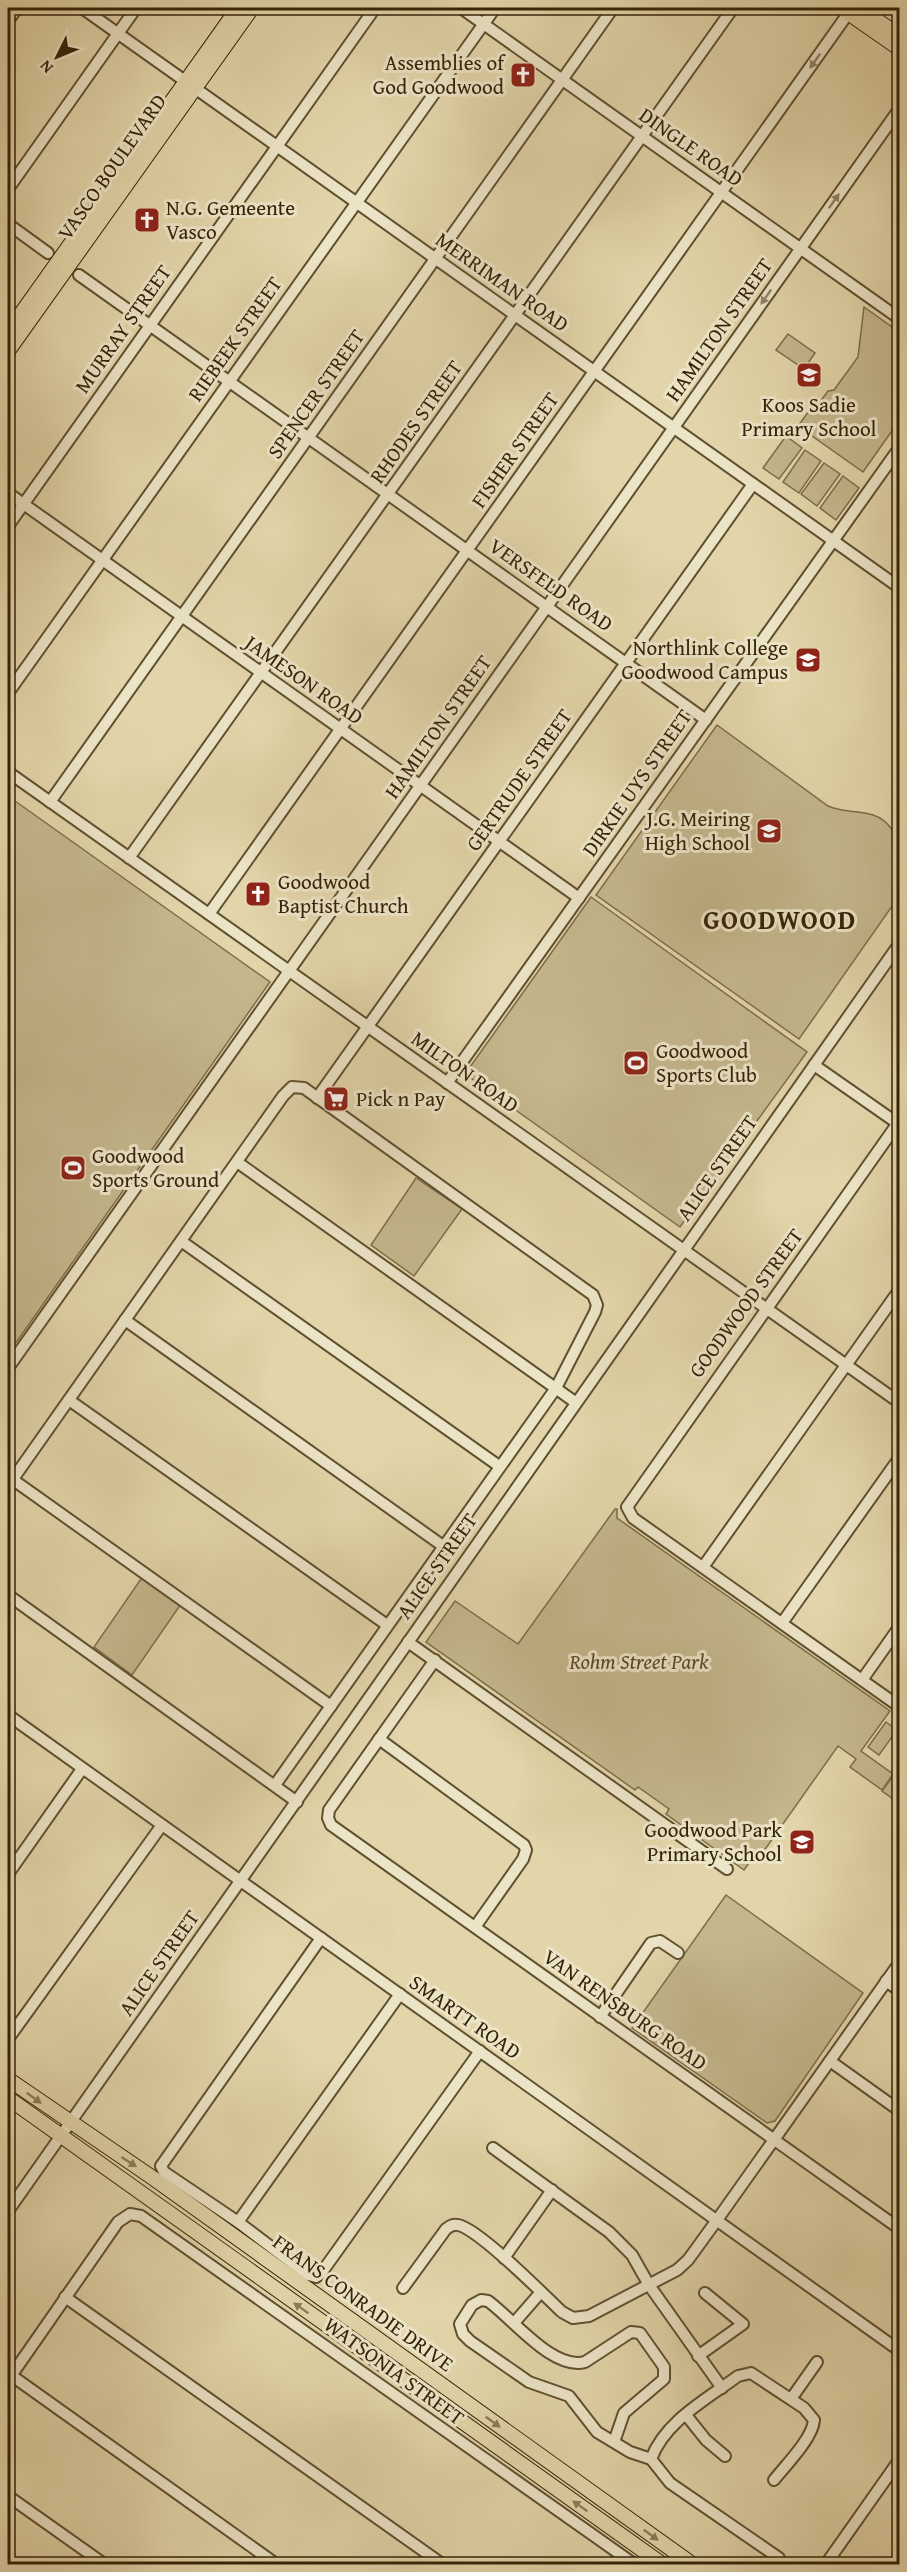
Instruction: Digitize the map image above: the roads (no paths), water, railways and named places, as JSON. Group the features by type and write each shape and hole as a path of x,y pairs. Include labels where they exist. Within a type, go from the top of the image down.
{"main road":[{"name":"VASCO BOULEVARD","path":"8,351 190,85 238,8"},
{"name":"VASCO BOULEVARD","path":"8,332 190,85 252,8"},
{"path":"850,9 900,36"},
{"path":"850,9 900,49"},
{"name":"FRANS CONRADIE DRIVE","path":"8,2079 153,2178 692,2565"},
{"name":"FRANS CONRADIE DRIVE","path":"8,2098 662,2565"}],"street":[{"path":"8,21 17,8"},
{"name":"MERRIMAN ROAD","path":"82,8 900,588"},
{"path":"8,189 136,8"},
{"name":"MURRAY STREET","path":"8,526 375,8"},
{"name":"DINGLE ROAD","path":"461,8 900,319"},
{"name":"RIEBEEK STREET","path":"8,693 495,8"},
{"name":"SPENCER STREET","path":"51,802 613,8"},
{"name":"RHODES STREET","path":"129,858 733,8"},
{"name":"FISHER STREET","path":"209,914 850,9"},
{"name":"HAMILTON STREET","path":"8,1368 900,108"},
{"path":"8,224 48,253"},
{"name":"VERSFELD ROAD","path":"80,275 706,720"},
{"name":"DIRKIE UYS STREET","path":"447,1083 900,447"},
{"name":"GERTRUDE STREET","path":"317,1098 753,484"},
{"name":"JAMESON ROAD","path":"8,493 579,898"},
{"name":"MILTON ROAD","path":"8,772 900,1403"},
{"name":"ALICE STREET","path":"9,2206 242,1881 575,1402 900,943"},
{"path":"814,1065 899,1123"},
{"name":"ALICE STREET","path":"237,1162 283,1096 292,1087 304,1088 593,1295 597,1305 556,1388 275,1785"},
{"name":"GOODWOOD STREET","path":"703,1567 633,1518 628,1511 632,1498 899,1123"},
{"path":"331,1706 10,1483 237,1162 575,1402"},
{"path":"181,1241 499,1466"},
{"path":"900,1289 703,1567 900,1707"},
{"path":"125,1320 443,1546"},
{"path":"69,1400 387,1625"},
{"path":"782,1623 900,1457"},
{"path":"8,1595 297,1802"},
{"path":"861,1680 900,1626"},
{"path":"408,1642 727,1869"},
{"path":"435,1660 379,1739 515,1837 526,1850 523,1859 475,1927"},
{"name":"SMARTT ROAD","path":"8,1715 900,2351"},
{"name":"VAN RENSBURG ROAD","path":"379,1739 329,1810 328,1822 334,1829 900,2229"},
{"path":"8,1874 82,1769"},
{"path":"8,2039 162,1825"},
{"path":"321,1938 162,2163 164,2172 238,2222 308,2275 316,2277 322,2272 480,2051"},
{"path":"600,2017 651,1943 660,1941 678,1953"},
{"path":"403,2288 446,2229 454,2224 470,2231 504,2258 562,2313 578,2318 590,2316 683,2266 900,1962"},
{"path":"886,1981 900,1990"},
{"path":"238,2222 400,1994"},
{"path":"830,2061 900,2111"},
{"path":"493,2148 609,2232 632,2254 649,2285 722,2388"},
{"path":"504,2258 552,2190"},
{"name":"WATSONIA STREET","path":"65,2297 118,2222 130,2214 148,2219 634,2565"},
{"path":"514,2323 541,2292"},
{"path":"698,2356 743,2324 705,2293"},
{"path":"276,2565 9,2375 65,2297 442,2565"},
{"path":"614,2442 624,2413 664,2379 664,2367 644,2338 634,2331 585,2362 578,2363 542,2349 488,2301 481,2300 472,2305 460,2324 463,2334 470,2341 530,2382 569,2396 590,2425 614,2442 630,2452 651,2458 670,2483 779,2558"},
{"path":"791,2399 817,2362"},
{"path":"651,2458 659,2440 686,2415 738,2376 751,2373 809,2412 814,2420 814,2426 774,2480"},
{"path":"686,2415 706,2440 725,2456"},
{"path":"826,2565 900,2459"},
{"path":"8,2496 104,2565"}],"place":[{"name":"Assemblies of God Goodwood","path":"523,75"},
{"name":"N.G. Gemeente Vasco","path":"147,220"},
{"name":"Koos Sadie Primary School","path":"809,375"},
{"name":"Northlink College Goodwood Campus","path":"808,660"},
{"name":"J.G. Meiring High School","path":"769,831"},
{"name":"Goodwood Baptist Church","path":"258,894"},
{"name":"Goodwood Sports Club","path":"636,1063"},
{"name":"Pick n Pay","path":"336,1099"},
{"name":"Goodwood Sports Ground","path":"73,1168"},
{"name":"Goodwood Park Primary School","path":"802,1842"}],"district":[{"name":"GOODWOOD","path":"780,920"}],"park label":[{"name":"Rohm Street Park","path":"639,1662"}]}
